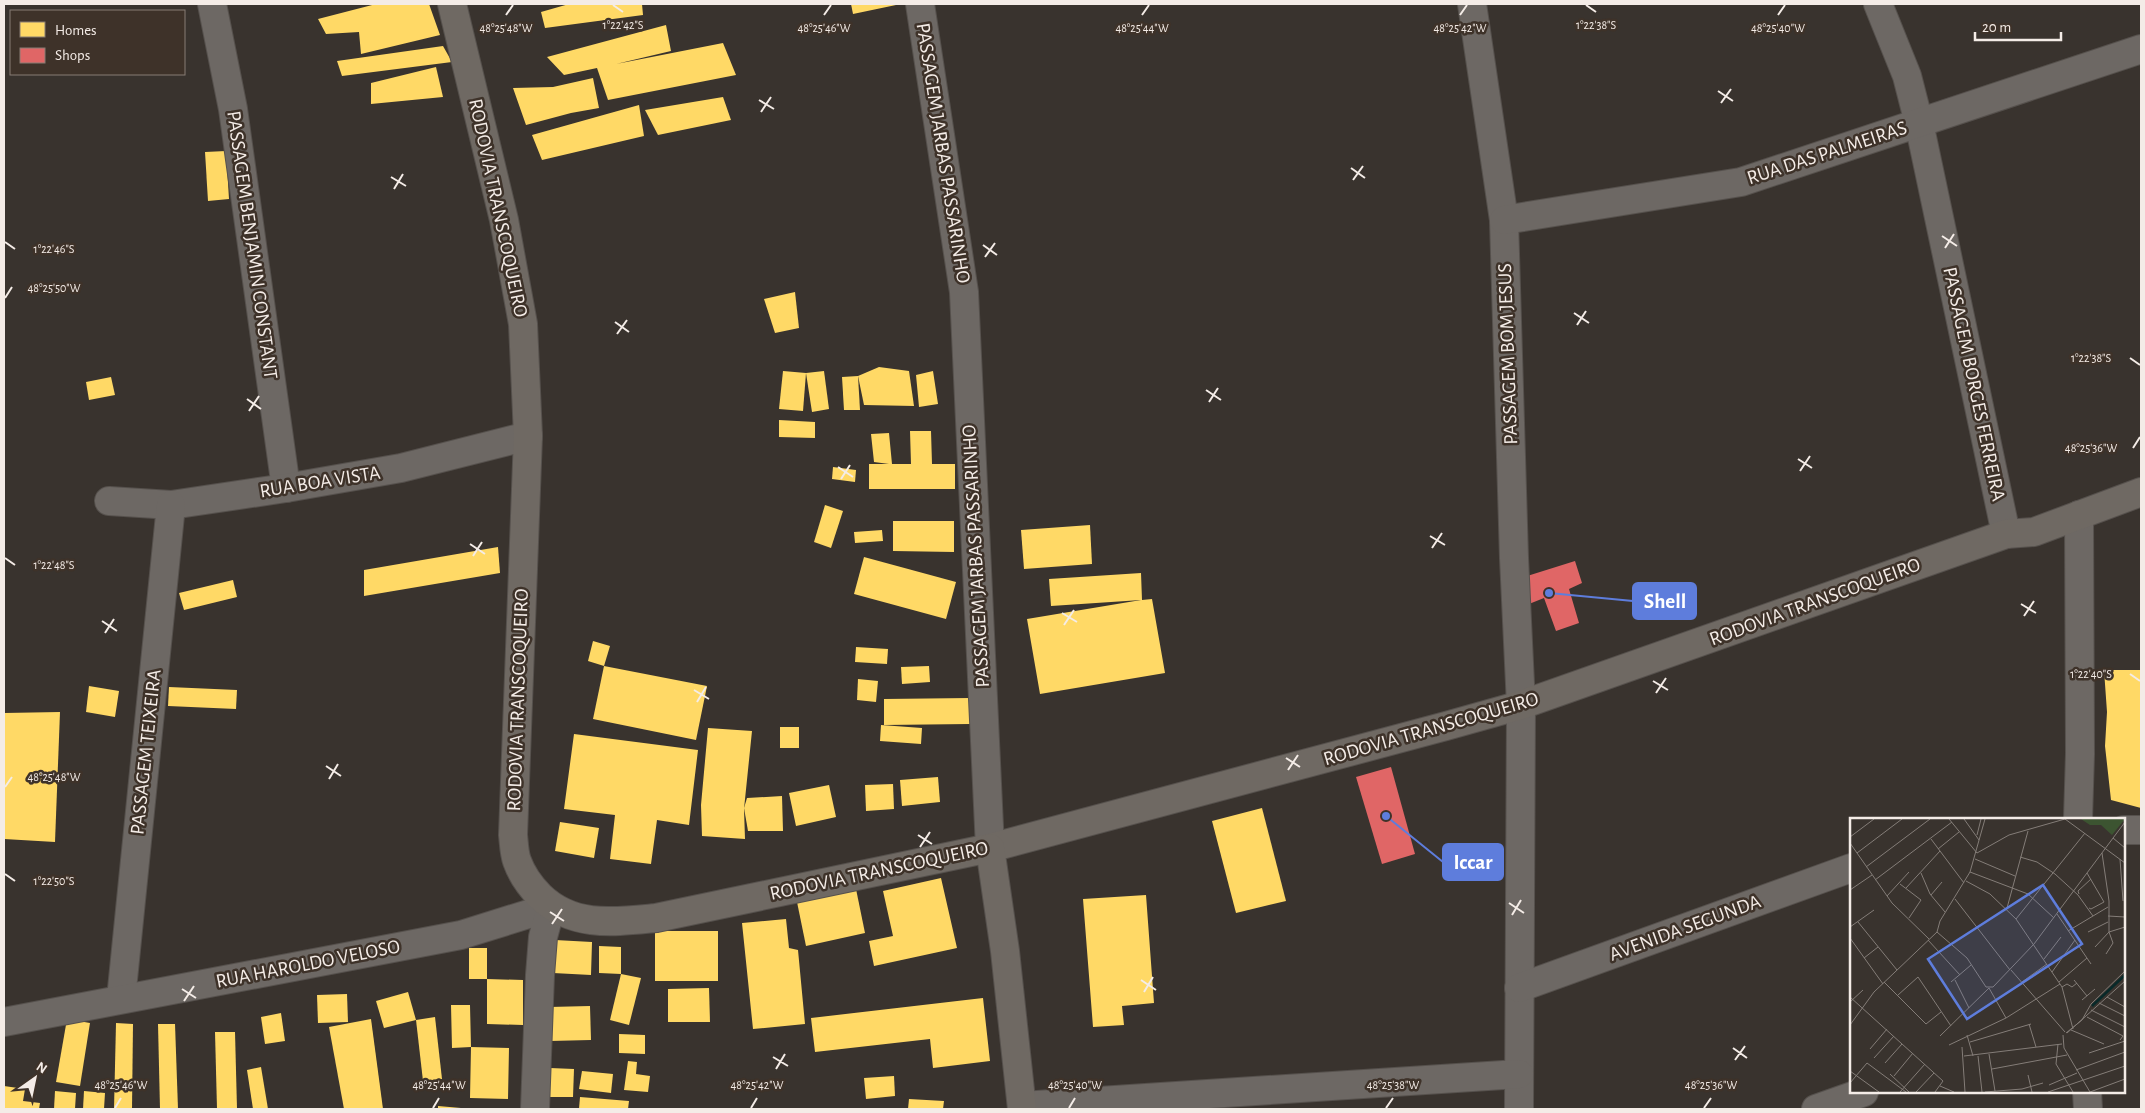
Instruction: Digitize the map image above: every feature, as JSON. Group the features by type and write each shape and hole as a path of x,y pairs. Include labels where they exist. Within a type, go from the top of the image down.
{"main road":[{"name":"RODOVIA TRANSCOQUEIRO","path":"452,4 504,220 523,324 528,436 513,835 516,861 528,884 552,907 580,919 613,922 656,918 990,848 1521,706 2006,534 2034,532 2141,492"},
{"name":"PASSAGEM JARBAS PASSARINHO","path":"990,848 1005,951 1022,1108"}],"street":[{"name":"PASSAGEM BENJAMIN CONSTANT","path":"212,4 233,110 286,488"},
{"name":"PASSAGEM JARBAS PASSARINHO","path":"920,4 964,292 990,848"},
{"name":"PASSAGEM BOM JESUS","path":"1472,4 1504,220 1513,548 1521,706"},
{"name":"PASSAGEM BORGES FERREIRA","path":"1878,4 1907,76 1919,123 2006,534"},
{"name":"RUA DAS PALMEIRAS","path":"1504,220 1741,182 2141,49"},
{"name":"RUA BOA VISTA","path":"109,501 171,505 286,488 401,468 528,436"},
{"name":"PASSAGEM TEIXEIRA","path":"121,999 171,505"},
{"path":"2078,818 2080,754 2079,515"},
{"path":"1519,1109 1521,706"},
{"path":"2125,830 2141,830"},
{"name":"AVENIDA SEGUNDA","path":"1519,988 1850,868"},
{"path":"535,1109 540,965 543,937 552,907"},
{"name":"RUA HAROLDO VELOSO","path":"4,1022 461,936 552,907"},
{"path":"1022,1108 1519,1074"},
{"path":"1816,1109 1861,1093"},
{"path":"2087,1093 2088,1109"}],"building: Homes":[{"path":"376,4 429,4 440,35 361,54 359,32 326,34 318,19"},
{"path":"569,4 642,4 643,15 545,28 541,12"},
{"path":"851,4 896,4 896,5 853,14"},
{"path":"666,25 671,51 616,64 723,43 736,75 608,100 597,68 564,75 547,57"},
{"path":"443,46 452,62 342,76 337,61"},
{"path":"436,67 443,97 371,104 371,83"},
{"path":"593,78 599,108 526,125 513,88 553,87"},
{"path":"723,97 731,120 658,135 645,110"},
{"path":"639,105 644,136 542,160 532,135"},
{"path":"226,151 229,199 208,201 205,152"},
{"path":"795,292 799,328 775,333 764,299"},
{"path":"879,367 909,371 914,406 864,405 858,376"},
{"path":"783,371 806,373 803,411 779,409"},
{"path":"824,371 829,409 812,412 806,373"},
{"path":"933,371 938,404 919,407 916,375"},
{"path":"858,376 860,410 844,410 842,377"},
{"path":"111,377 115,395 89,400 86,382"},
{"path":"779,420 815,422 815,438 779,437"},
{"path":"910,431 931,431 932,464 955,464 955,489 869,489 869,464 889,464 874,462 871,434 889,433 892,464 911,464"},
{"path":"833,467 856,470 855,482 832,479"},
{"path":"825,505 843,511 831,548 814,542"},
{"path":"893,521 954,521 954,552 893,551"},
{"path":"1090,525 1092,564 1024,569 1021,530"},
{"path":"882,530 883,541 855,543 854,532"},
{"path":"498,547 500,573 364,596 364,570"},
{"path":"864,557 956,582 946,619 854,594"},
{"path":"1141,573 1142,600 1152,599 1165,673 1040,694 1027,619 1141,600 1051,606 1049,579"},
{"path":"233,580 237,597 184,610 179,593"},
{"path":"593,641 610,646 604,666 588,661"},
{"path":"856,647 888,649 887,664 855,662"},
{"path":"604,666 707,686 696,740 593,719"},
{"path":"929,666 930,682 902,684 901,667"},
{"path":"2104,670 2141,670 2141,808 2111,800 2105,746 2107,712"},
{"path":"858,679 878,681 876,702 857,700"},
{"path":"89,686 119,691 115,717 86,712"},
{"path":"169,687 237,690 236,709 168,706"},
{"path":"970,698 970,724 884,725 884,699"},
{"path":"60,712 55,842 4,839 4,713"},
{"path":"881,725 922,728 921,744 880,741"},
{"path":"780,727 799,727 799,748 780,748"},
{"path":"708,728 752,731 744,809 745,839 702,836 701,805"},
{"path":"574,734 698,750 689,825 657,820 651,864 610,859 615,815 564,809"},
{"path":"938,777 940,802 902,806 900,780"},
{"path":"893,784 894,809 866,811 865,785"},
{"path":"829,785 836,817 796,826 789,793"},
{"path":"782,796 783,831 748,831 744,808 747,798"},
{"path":"1262,808 1286,901 1236,913 1212,821"},
{"path":"560,822 599,828 594,858 555,851"},
{"path":"941,878 957,948 874,966 869,941 893,936 883,891"},
{"path":"856,889 865,933 806,946 797,902"},
{"path":"1146,895 1154,1003 1122,1006 1124,1025 1093,1027 1083,899"},
{"path":"786,919 789,948 798,950 805,1024 753,1029 742,923"},
{"path":"655,931 718,931 718,981 655,981"},
{"path":"555,940 592,942 591,975 553,973"},
{"path":"599,946 621,947 621,974 599,973"},
{"path":"469,948 487,948 487,979 469,979"},
{"path":"621,974 641,978 629,1025 610,1020"},
{"path":"487,979 523,980 523,1025 487,1024"},
{"path":"709,988 710,1022 668,1022 668,989"},
{"path":"408,992 416,1020 384,1028 376,1001"},
{"path":"347,994 348,1022 318,1023 317,995"},
{"path":"983,998 990,1061 933,1068 930,1039 815,1052 811,1018"},
{"path":"451,1005 470,1005 471,1047 452,1048"},
{"path":"590,1006 591,1040 550,1041 549,1007"},
{"path":"281,1013 285,1041 265,1044 261,1017"},
{"path":"435,1017 442,1079 423,1081 416,1020"},
{"path":"67,1019 90,1023 80,1086 56,1082"},
{"path":"371,1019 383,1109 344,1109 329,1027"},
{"path":"116,1023 133,1024 132,1109 114,1109"},
{"path":"158,1024 175,1024 178,1109 160,1109"},
{"path":"215,1032 235,1032 237,1109 217,1109"},
{"path":"619,1034 645,1035 645,1054 619,1053"},
{"path":"471,1047 509,1048 508,1099 470,1098"},
{"path":"628,1061 637,1062 636,1074 650,1076 648,1092 624,1090"},
{"path":"261,1067 268,1109 253,1109 247,1070"},
{"path":"550,1068 574,1069 573,1097 549,1097"},
{"path":"582,1071 613,1074 611,1093 579,1089"},
{"path":"894,1076 895,1096 866,1099 864,1078"},
{"path":"4,1086 25,1089 23,1101 40,1103 39,1109 4,1109"},
{"path":"55,1091 76,1093 75,1109 54,1109"},
{"path":"84,1091 105,1093 104,1109 83,1109"},
{"path":"580,1097 629,1101 628,1109 579,1109"},
{"path":"909,1099 944,1101 943,1109 908,1109"},
{"path":"438,1106 461,1108 461,1109 438,1109"}],"building: Shops":[{"path":"1575,561 1582,583 1569,589 1579,623 1556,631 1544,598 1529,604 1524,577"},
{"path":"1391,767 1415,854 1382,864 1356,777"}],"place":[{"name":"Shell","path":"1549,593"},
{"name":"Iccar","path":"1386,816"}]}
